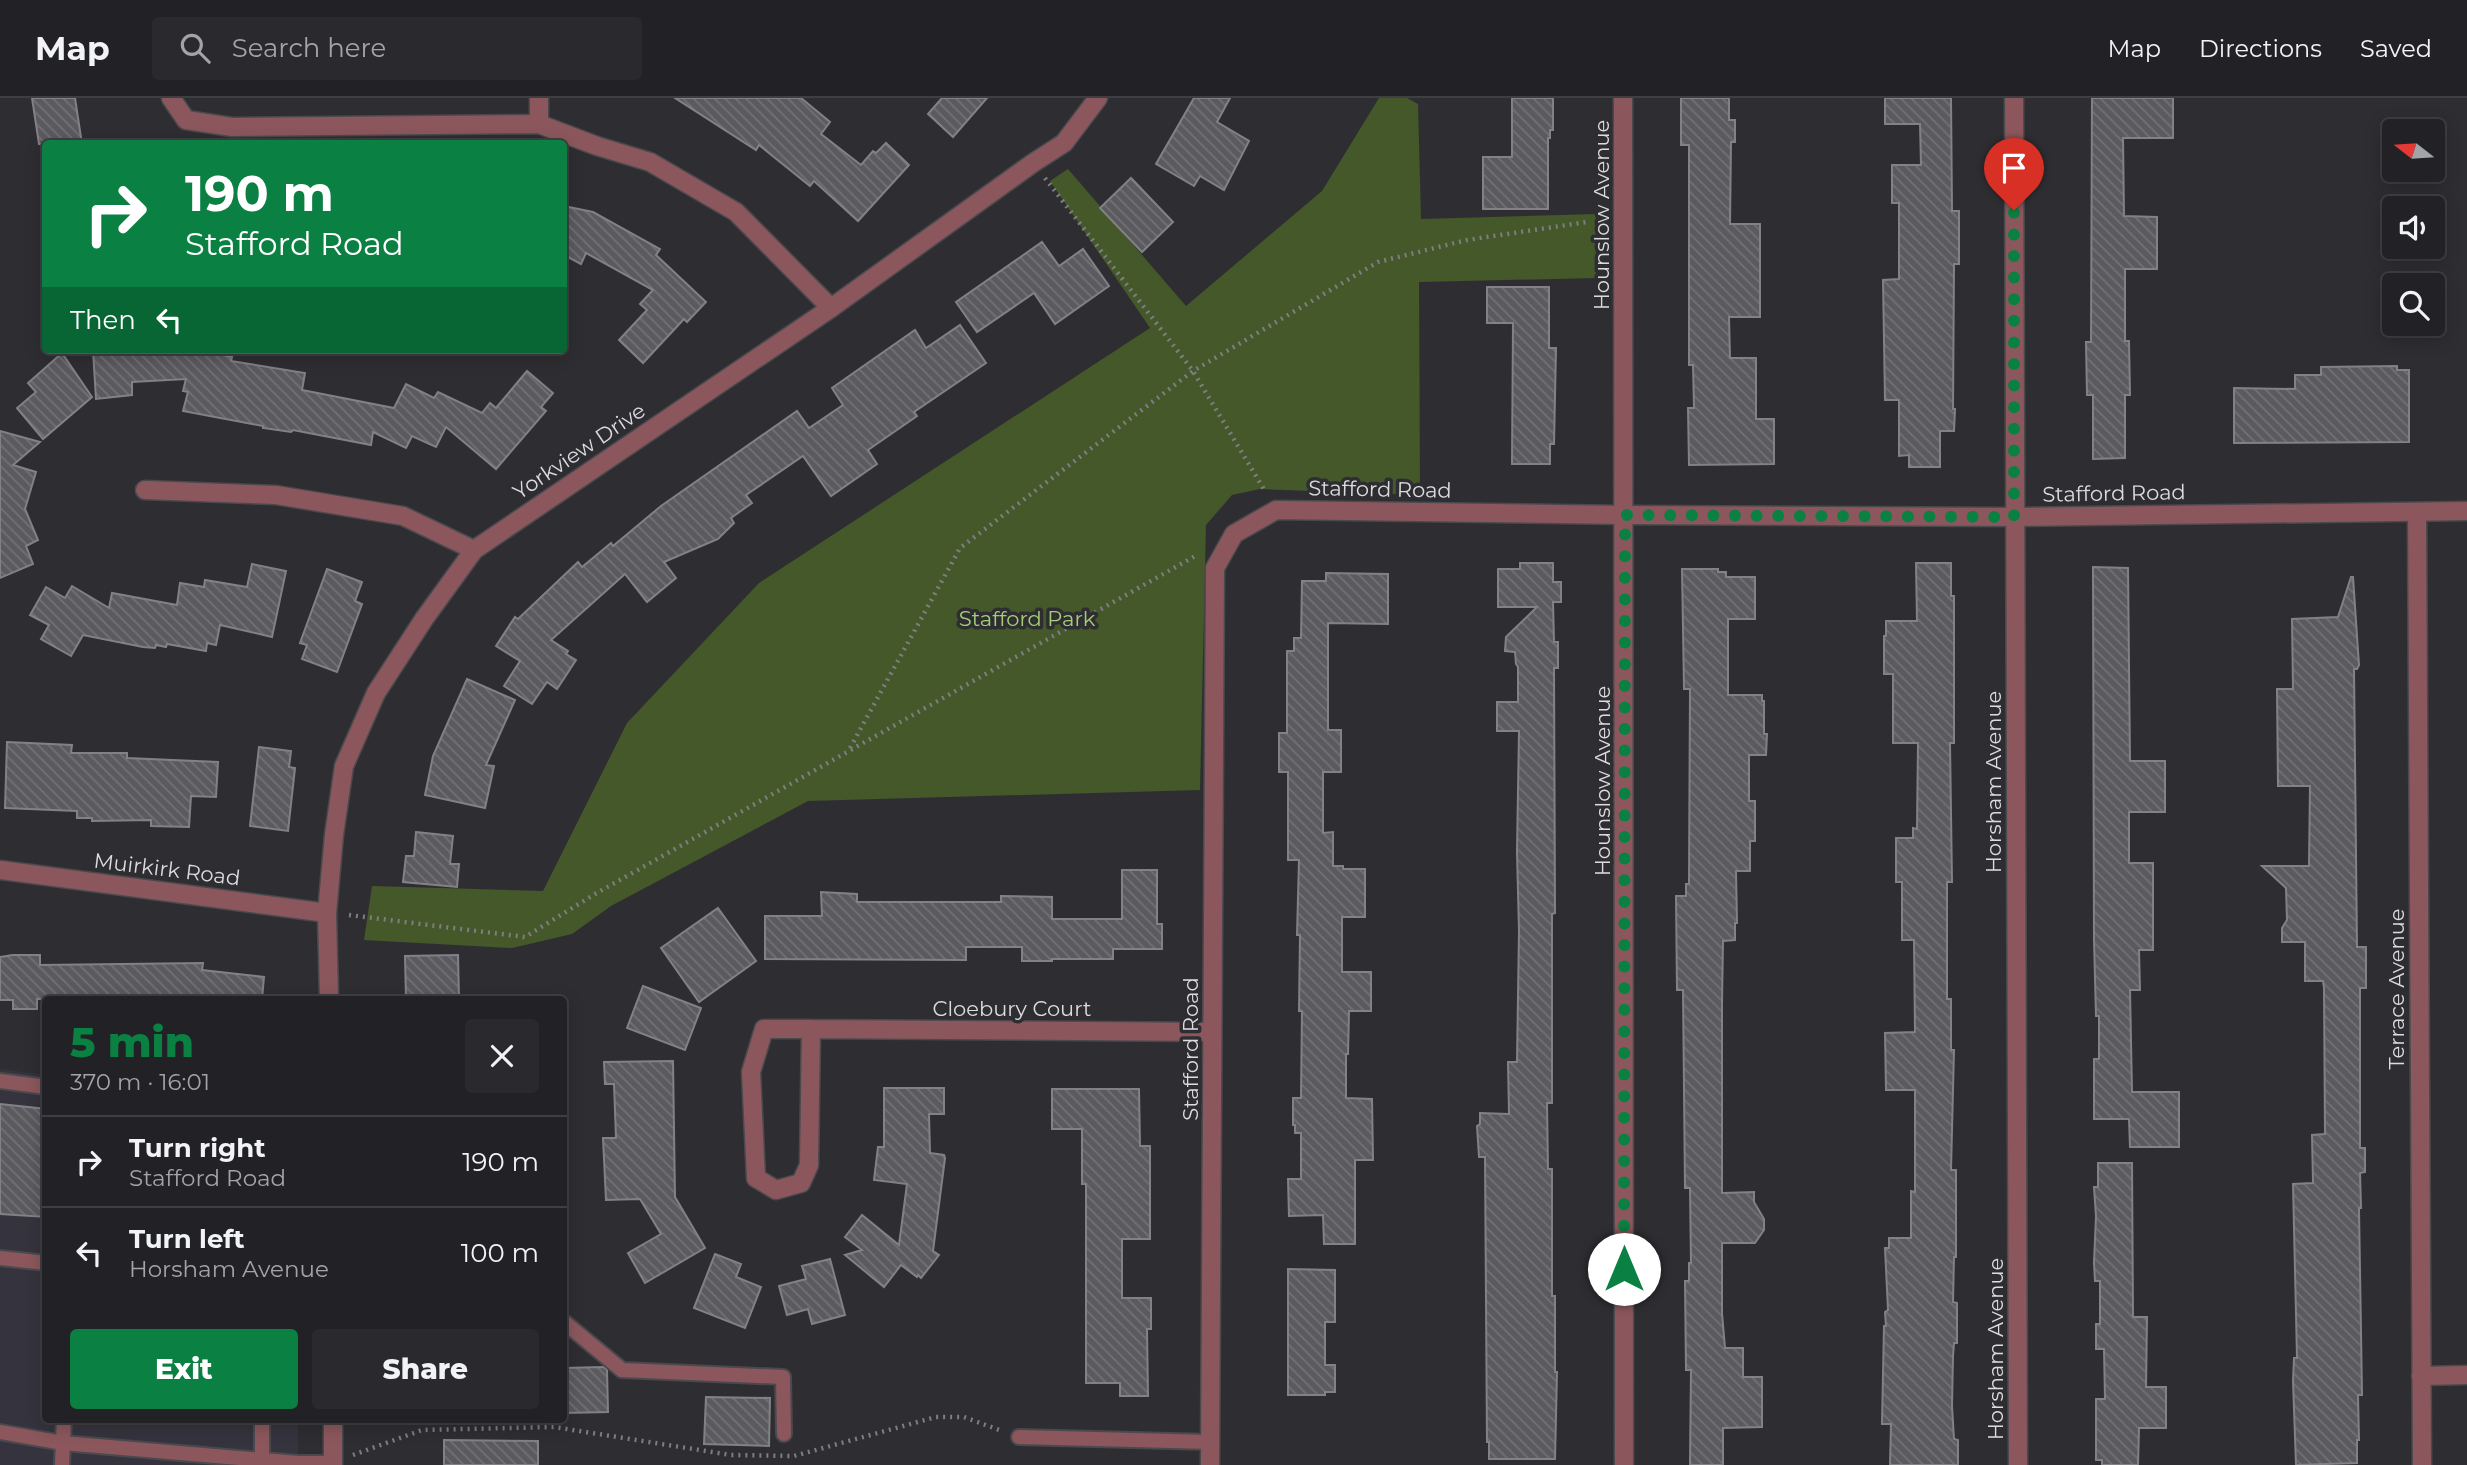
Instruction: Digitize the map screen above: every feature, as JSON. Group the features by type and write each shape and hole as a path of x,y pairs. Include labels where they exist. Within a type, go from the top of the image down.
{"street":[{"path":"171,98 186,121 232,127 539,124 650,162 736,212 831,308"},
{"path":"539,98 539,124"},
{"name":"Yorkview Drive","path":"328,996 327,913 344,766 376,693 424,619 474,550 831,308 1064,143 1098,98"},
{"name":"Hounslow Avenue","path":"1623,98 1624,1465"},
{"name":"Horsham Avenue","path":"2014,98 2018,1465"},
{"path":"145,490 276,495 403,516 474,550"},
{"name":"Stafford Road","path":"1210,1465 1215,568 1234,534 1276,510 2014,517 2467,511"},
{"name":"Terrace Avenue","path":"2417,512 2422,1465"},
{"name":"Muirkirk Road","path":"0,870 327,913"},
{"name":"Cloebury Court","path":"811,1029 809,1165 801,1183 776,1190 756,1178 751,1072 764,1029 811,1029 1212,1032"},
{"path":"2421,1376 2467,1375"},
{"path":"333,1423 333,1464"}],"lane":[{"path":"0,1081 42,1086"},
{"path":"0,1258 42,1263"},
{"path":"567,1324 622,1370 783,1377 784,1434"},
{"path":"62,1465 64,1423"},
{"path":"262,1423 262,1460"},
{"path":"0,1432 63,1443 333,1464"},
{"path":"1019,1437 1210,1441"}],"path":[{"path":"1033,163 1193,371 1276,510"},
{"path":"850,749 960,548 1193,371 1378,262 1467,240 1587,222"},
{"path":"327,913 525,937 594,894 1198,554"},
{"path":"333,1464 422,1430 554,1427 731,1455 756,1456 794,1456 936,1417 964,1417 1019,1437"}],"shaded area":[{"path":"0,1069 42,1075 42,1423 298,1423 298,1465 0,1465"}],"green space":[{"name":"Stafford Park","path":"1379,98 1407,98 1418,104 1421,219 1596,214 1596,278 1419,282 1420,495 1260,489 1232,495 1206,525 1200,790 808,801 611,906 572,934 512,948 364,940 372,886 543,891 627,723 759,583 1150,328 1050,181 1068,169 1186,306 1322,191"}],"building":[{"path":"32,98 75,98 81,140 42,140 42,144 39,144"},
{"path":"675,98 801,98 830,122 821,134 861,165 873,151 876,153 886,143 909,165 858,221 814,181 810,186 759,145 756,150"},
{"path":"942,98 987,98 953,137 928,114"},
{"path":"1194,98 1230,98 1217,122 1249,141 1224,190 1200,176 1194,186 1156,164"},
{"path":"1512,98 1553,98 1553,130 1550,130 1548,138 1548,209 1483,209 1483,157 1512,157"},
{"path":"1681,98 1729,98 1729,120 1735,120 1735,142 1731,142 1730,224 1760,224 1760,317 1729,317 1730,358 1756,358 1756,419 1774,419 1774,464 1689,465 1688,408 1694,408 1693,365 1689,365 1689,145 1681,145"},
{"path":"1885,98 1951,98 1952,211 1959,211 1959,264 1954,264 1955,409 1954,431 1940,431 1940,467 1909,467 1909,455 1899,456 1899,400 1885,400 1883,280 1899,279 1899,203 1892,203 1892,165 1921,165 1920,124 1885,124"},
{"path":"2092,98 2173,98 2173,138 2123,138 2124,216 2157,217 2157,269 2125,269 2125,341 2129,341 2130,395 2125,395 2125,458 2093,459 2093,395 2087,395 2086,342 2091,342"},
{"path":"1131,178 1173,222 1142,252 1100,208"},
{"path":"567,207 593,212 660,249 656,255 706,302 687,322 684,319 643,363 619,340 647,310 640,304 653,290 586,253 581,264 567,257"},
{"path":"1042,242 1059,266 1083,249 1109,286 1055,324 1034,293 977,332 956,302"},
{"path":"1487,287 1549,287 1549,348 1556,348 1554,444 1550,444 1550,464 1512,464 1513,323 1487,323"},
{"path":"960,325 986,363 914,412 917,416 868,450 877,464 831,496 803,456 746,495 752,503 731,518 734,523 718,539 664,562 676,578 647,602 625,574 551,640 576,660 557,689 547,682 532,704 504,686 520,661 496,646 515,617 518,619 578,562 582,567 611,543 613,546 661,506 797,411 809,428 843,405 832,388 915,330 926,348"},
{"path":"63,354 92,397 43,439 17,408 36,392 28,383"},
{"path":"93,354 218,354 232,357 231,361 305,373 302,390 394,408 406,384 434,398 438,392 482,413 490,403 496,408 527,371 553,393 541,407 546,411 496,469 446,427 436,447 412,436 406,448 373,432 371,445 293,430 291,432 263,428 183,411 188,392 183,391 186,379 132,382 132,395 96,399"},
{"path":"2397,366 2397,370 2409,370 2409,442 2234,443 2234,388 2295,389 2295,375 2321,375 2321,367"},
{"path":"0,431 40,442 13,465 36,472 25,509 38,540 26,546 33,564 0,578"},
{"path":"1520,563 1553,563 1553,582 1561,582 1561,602 1553,602 1558,668 1554,668 1555,913 1552,914 1552,1103 1547,1103 1548,1169 1552,1169 1552,1296 1555,1296 1557,1372 1555,1459 1489,1459 1487,1442 1485,1157 1479,1157 1477,1126 1480,1124 1480,1113 1509,1114 1508,1062 1517,1062 1519,731 1497,731 1497,702 1518,702 1518,667 1515,652 1505,651 1506,637 1537,607 1498,607 1498,569 1520,569"},
{"path":"1916,563 1951,563 1951,596 1954,596 1954,743 1950,743 1952,882 1947,882 1947,999 1951,999 1951,1050 1954,1050 1951,1170 1956,1170 1953,1302 1957,1303 1957,1343 1954,1343 1952,1406 1954,1439 1958,1440 1958,1465 1890,1465 1891,1424 1882,1424 1884,1326 1885,1312 1888,1310 1885,1248 1889,1248 1889,1238 1911,1238 1911,1191 1915,1192 1915,1090 1886,1090 1885,1033 1915,1032 1914,940 1902,940 1902,882 1896,882 1896,838 1913,838 1913,828 1917,829 1918,743 1893,743 1893,674 1884,674 1884,636 1886,621 1917,621"},
{"path":"252,564 286,571 272,637 220,625 216,645 207,643 206,651 167,644 166,647 143,647 83,635 71,656 41,639 49,625 30,615 46,587 65,598 72,586 109,608 112,593 177,605 180,583 204,587 205,580 247,587"},
{"path":"2093,567 2128,568 2130,761 2165,761 2165,812 2129,812 2129,863 2153,863 2153,950 2139,950 2140,990 2130,990 2132,1092 2179,1092 2179,1147 2130,1147 2129,1119 2094,1119 2094,1059 2099,1059 2099,1016 2096,1016 2094,940"},
{"path":"327,569 362,582 355,601 362,604 337,672 302,659 307,645 300,643"},
{"path":"1682,569 1718,569 1718,572 1726,572 1726,577 1755,577 1755,619 1728,619 1728,695 1762,695 1764,734 1767,734 1766,755 1749,755 1749,801 1755,801 1755,841 1750,841 1750,871 1736,871 1737,923 1735,940 1723,941 1722,1003 1722,1193 1754,1192 1754,1202 1764,1219 1764,1230 1755,1243 1722,1243 1725,1348 1743,1348 1743,1377 1762,1377 1762,1427 1723,1428 1723,1465 1690,1465 1691,1370 1686,1370 1685,1281 1689,1281 1691,1263 1690,1188 1685,1188 1683,990 1677,990 1676,896 1686,896 1686,884 1689,884 1690,689 1684,689"},
{"path":"1326,573 1388,574 1388,624 1328,623 1328,730 1341,730 1341,772 1323,772 1323,833 1333,832 1333,866 1365,869 1365,917 1342,917 1342,972 1371,972 1371,1011 1349,1011 1346,1054 1346,1098 1372,1099 1373,1160 1355,1160 1355,1244 1324,1244 1323,1215 1289,1216 1288,1179 1301,1179 1301,1133 1295,1133 1293,1125 1293,1098 1301,1098 1302,1011 1299,1011 1300,935 1297,935 1299,860 1288,860 1288,772 1279,772 1279,733 1287,733 1287,651 1294,651 1294,638 1301,638 1302,581 1326,581"},
{"path":"2351,577 2359,665 2354,669 2357,947 2366,947 2366,988 2360,988 2360,1148 2365,1148 2365,1172 2360,1173 2359,1208 2362,1395 2358,1395 2357,1463 2296,1465 2293,1381 2294,1358 2297,1358 2293,1184 2313,1183 2312,1135 2325,1134 2324,988 2323,981 2305,981 2305,942 2282,942 2282,928 2287,920 2286,888 2262,866 2309,866 2310,786 2278,786 2277,689 2293,689 2292,619 2338,617"},
{"path":"467,679 515,700 486,765 494,766 485,808 425,795 433,756"},
{"path":"7,742 72,745 71,753 127,753 127,758 218,762 216,797 191,796 189,827 151,826 151,820 92,821 92,818 77,818 77,811 5,808"},
{"path":"259,747 291,751 289,767 295,768 288,831 250,826"},
{"path":"416,832 453,836 450,864 459,864 457,887 403,882 406,856 414,856"},
{"path":"1122,870 1157,870 1157,924 1162,924 1162,949 1113,949 1113,959 1052,961 1022,961 1022,947 966,947 966,960 765,959 765,916 822,916 821,892 857,894 857,902 1001,902 1001,896 1052,897 1052,919 1122,919"},
{"path":"718,908 756,961 699,1002 661,948"},
{"path":"40,955 40,965 203,963 202,970 264,977 262,996 42,996 42,999 37,999 37,1009 13,1009 13,1000 0,1000 0,957"},
{"path":"458,955 459,996 406,996 405,956"},
{"path":"643,986 701,1008 685,1050 627,1028"},
{"path":"673,1061 675,1197 705,1248 645,1283 628,1253 661,1234 640,1199 606,1200 603,1138 616,1138 614,1084 605,1084 604,1062"},
{"path":"884,1088 944,1088 944,1114 929,1114 930,1153 944,1155 945,1158 933,1251 939,1255 921,1278 901,1265 884,1287 845,1255 862,1250 845,1237 862,1215 899,1245 907,1184 874,1180 878,1147 884,1147"},
{"path":"1052,1089 1139,1089 1140,1146 1150,1146 1150,1239 1122,1239 1122,1298 1151,1298 1151,1329 1147,1329 1148,1396 1120,1396 1120,1383 1086,1383 1086,1184 1082,1184 1082,1129 1052,1129"},
{"path":"0,1104 42,1109 42,1217 0,1214"},
{"path":"2098,1163 2132,1163 2133,1317 2147,1317 2146,1387 2166,1387 2166,1428 2139,1428 2138,1465 2102,1465 2102,1460 2096,1460 2096,1399 2105,1399 2104,1349 2096,1349 2096,1324 2100,1324 2100,1281 2095,1281 2094,1187 2098,1187"},
{"path":"715,1254 741,1264 736,1277 761,1287 745,1328 694,1308"},
{"path":"830,1259 845,1315 812,1324 808,1309 787,1315 779,1286 806,1279 802,1266"},
{"path":"1288,1269 1335,1270 1335,1322 1325,1322 1325,1365 1335,1365 1335,1392 1325,1392 1325,1395 1288,1395"},
{"path":"604,1367 607,1370 608,1412 567,1413 567,1368"},
{"path":"706,1397 770,1398 769,1446 704,1444"},
{"path":"444,1440 538,1441 538,1465 444,1465"}],"route":[{"path":"1624,1269 1625,515 2014,517 2014,210"}]}
